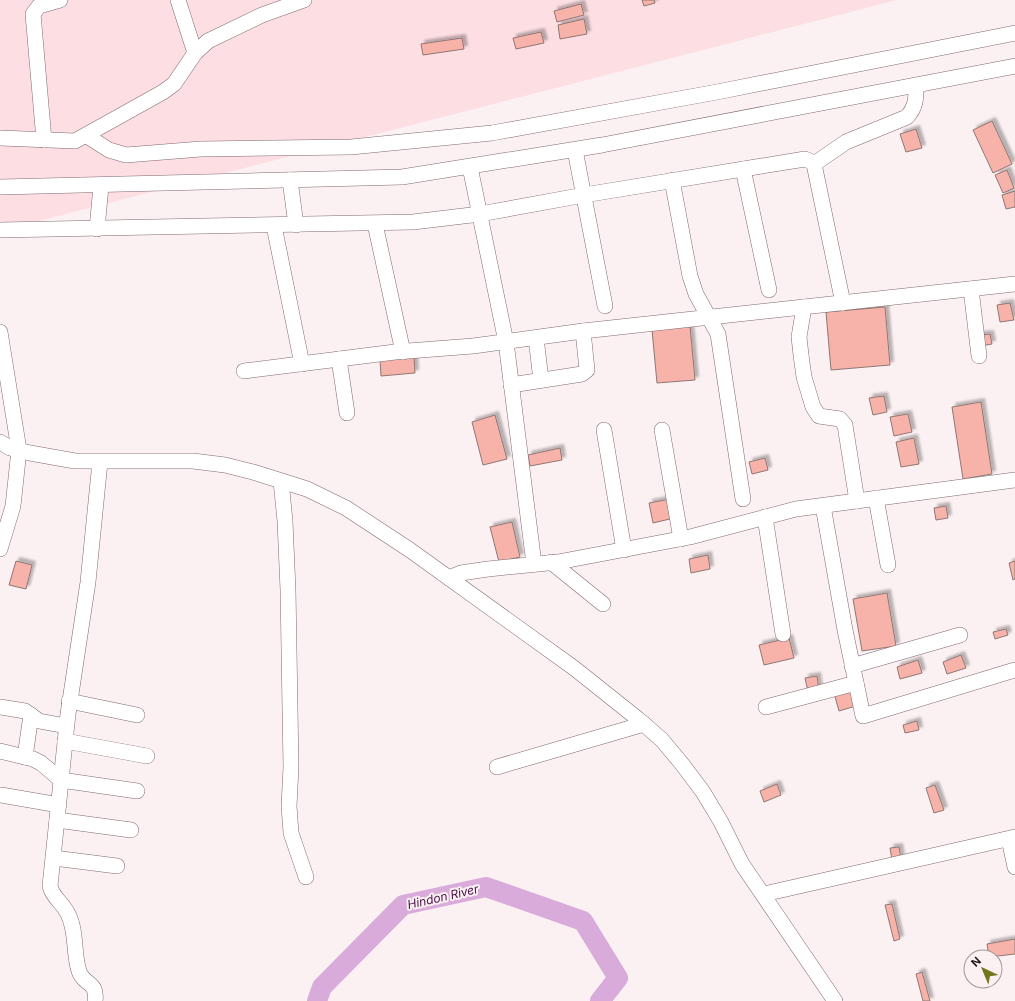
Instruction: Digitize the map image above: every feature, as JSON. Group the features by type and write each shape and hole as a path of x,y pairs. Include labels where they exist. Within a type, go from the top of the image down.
{"street":[{"path":"44,140 33,14 38,6 60,0"},
{"path":"178,0 195,53"},
{"path":"0,138 75,141 87,136 163,92 174,84 195,53 208,41 262,15 304,0"},
{"path":"87,136 109,150 126,155 201,149 351,147 492,133 717,92 1015,33"},
{"path":"0,187 101,186 402,177 575,150 1015,66"},
{"path":"814,164 846,142 906,117 913,110 916,102 916,86"},
{"path":"575,150 605,306"},
{"path":"0,230 274,226 413,222 480,214 672,180 805,159 814,164 843,303"},
{"path":"470,167 506,342 534,564"},
{"path":"743,169 769,290"},
{"path":"290,180 296,225"},
{"path":"672,180 690,276 696,294 709,318 716,327 718,334 743,499"},
{"path":"97,229 101,186"},
{"path":"375,224 402,352"},
{"path":"274,226 302,364"},
{"path":"244,371 402,352 506,342 584,331 1015,284"},
{"path":"971,289 979,356"},
{"path":"804,307 799,337 804,377 816,413 822,417 840,419 845,426 857,501"},
{"path":"511,385 585,372 587,370 584,331"},
{"path":"0,332 19,450 13,506 0,549"},
{"path":"536,338 541,380"},
{"path":"339,359 347,413"},
{"path":"604,430 624,550"},
{"path":"662,430 681,539"},
{"path":"0,442 19,450 75,461 100,462 157,460 193,461 225,465 307,489 346,508 448,578 574,668 644,724 682,764 703,792 721,822 742,864 764,894 798,949 836,1001"},
{"path":"95,1001 96,992 94,987 79,971 68,914 51,890 69,701 86,598 100,462"},
{"path":"448,578 488,569 551,562 681,539 796,509 1015,480"},
{"path":"281,481 285,521 288,590 291,767 289,806 291,833 306,877"},
{"path":"876,498 888,565"},
{"path":"823,506 862,714 866,717 1015,670"},
{"path":"765,517 783,634"},
{"path":"551,562 603,604"},
{"path":"852,666 960,635"},
{"path":"766,707 856,683"},
{"path":"69,701 137,715"},
{"path":"0,707 23,710 40,721 66,734 147,756"},
{"path":"25,757 30,715"},
{"path":"497,767 644,724"},
{"path":"0,751 25,757 41,763 61,780 137,790"},
{"path":"1,795 58,812 131,830"},
{"path":"764,894 1012,838 1015,867"},
{"path":"54,858 117,866"}],"shaded area":[{"path":"0,0 897,0 0,231"}],"building":[{"path":"642,0 654,0 655,3 644,6"},
{"path":"581,4 584,15 557,22 554,11"},
{"path":"584,19 587,34 560,39 558,25"},
{"path":"541,32 544,43 516,49 513,38"},
{"path":"462,38 464,49 423,55 421,44"},
{"path":"992,121 1012,164 993,173 973,130"},
{"path":"916,129 922,148 906,152 900,134"},
{"path":"1007,170 1014,188 1003,193 995,175"},
{"path":"1015,191 1015,207 1006,209 1002,195"},
{"path":"1010,303 1014,320 1000,322 997,305"},
{"path":"885,307 890,365 831,370 826,312"},
{"path":"690,326 695,380 657,383 652,330"},
{"path":"990,334 992,344 980,346 979,335"},
{"path":"414,357 415,373 381,376 380,360"},
{"path":"884,396 887,412 873,415 869,398"},
{"path":"981,402 992,474 963,479 952,407"},
{"path":"908,414 912,432 894,436 890,417"},
{"path":"495,415 507,459 483,465 472,422"},
{"path":"914,438 919,464 901,467 896,442"},
{"path":"560,448 562,460 530,466 528,455"},
{"path":"765,458 768,470 752,474 749,462"},
{"path":"670,499 674,518 653,523 649,503"},
{"path":"946,506 948,518 936,520 934,508"},
{"path":"512,522 520,557 499,562 490,527"},
{"path":"708,555 710,569 691,573 689,559"},
{"path":"16,561 32,565 26,589 9,585"},
{"path":"1015,561 1015,579 1013,580 1009,563"},
{"path":"887,593 896,646 862,651 853,599"},
{"path":"1006,629 1008,635 995,639 993,632"},
{"path":"789,638 794,658 764,665 759,645"},
{"path":"961,655 966,668 947,674 943,662"},
{"path":"918,660 922,673 900,679 897,667"},
{"path":"817,676 819,690 808,692 805,678"},
{"path":"854,687 859,705 839,711 834,693"},
{"path":"917,721 919,730 905,733 903,725"},
{"path":"777,784 781,795 764,802 760,791"},
{"path":"935,785 944,810 934,813 926,788"},
{"path":"899,847 901,859 892,860 890,848"},
{"path":"892,904 900,939 894,941 885,905"},
{"path":"1015,939 1015,954 1003,955 1003,949 988,949 987,944"},
{"path":"922,972 930,1001 923,1001 916,974"}],"waterway":[{"name":"Hindon River","path":"317,1001 322,987 403,905 486,887 583,921 618,978 600,1001"}]}
